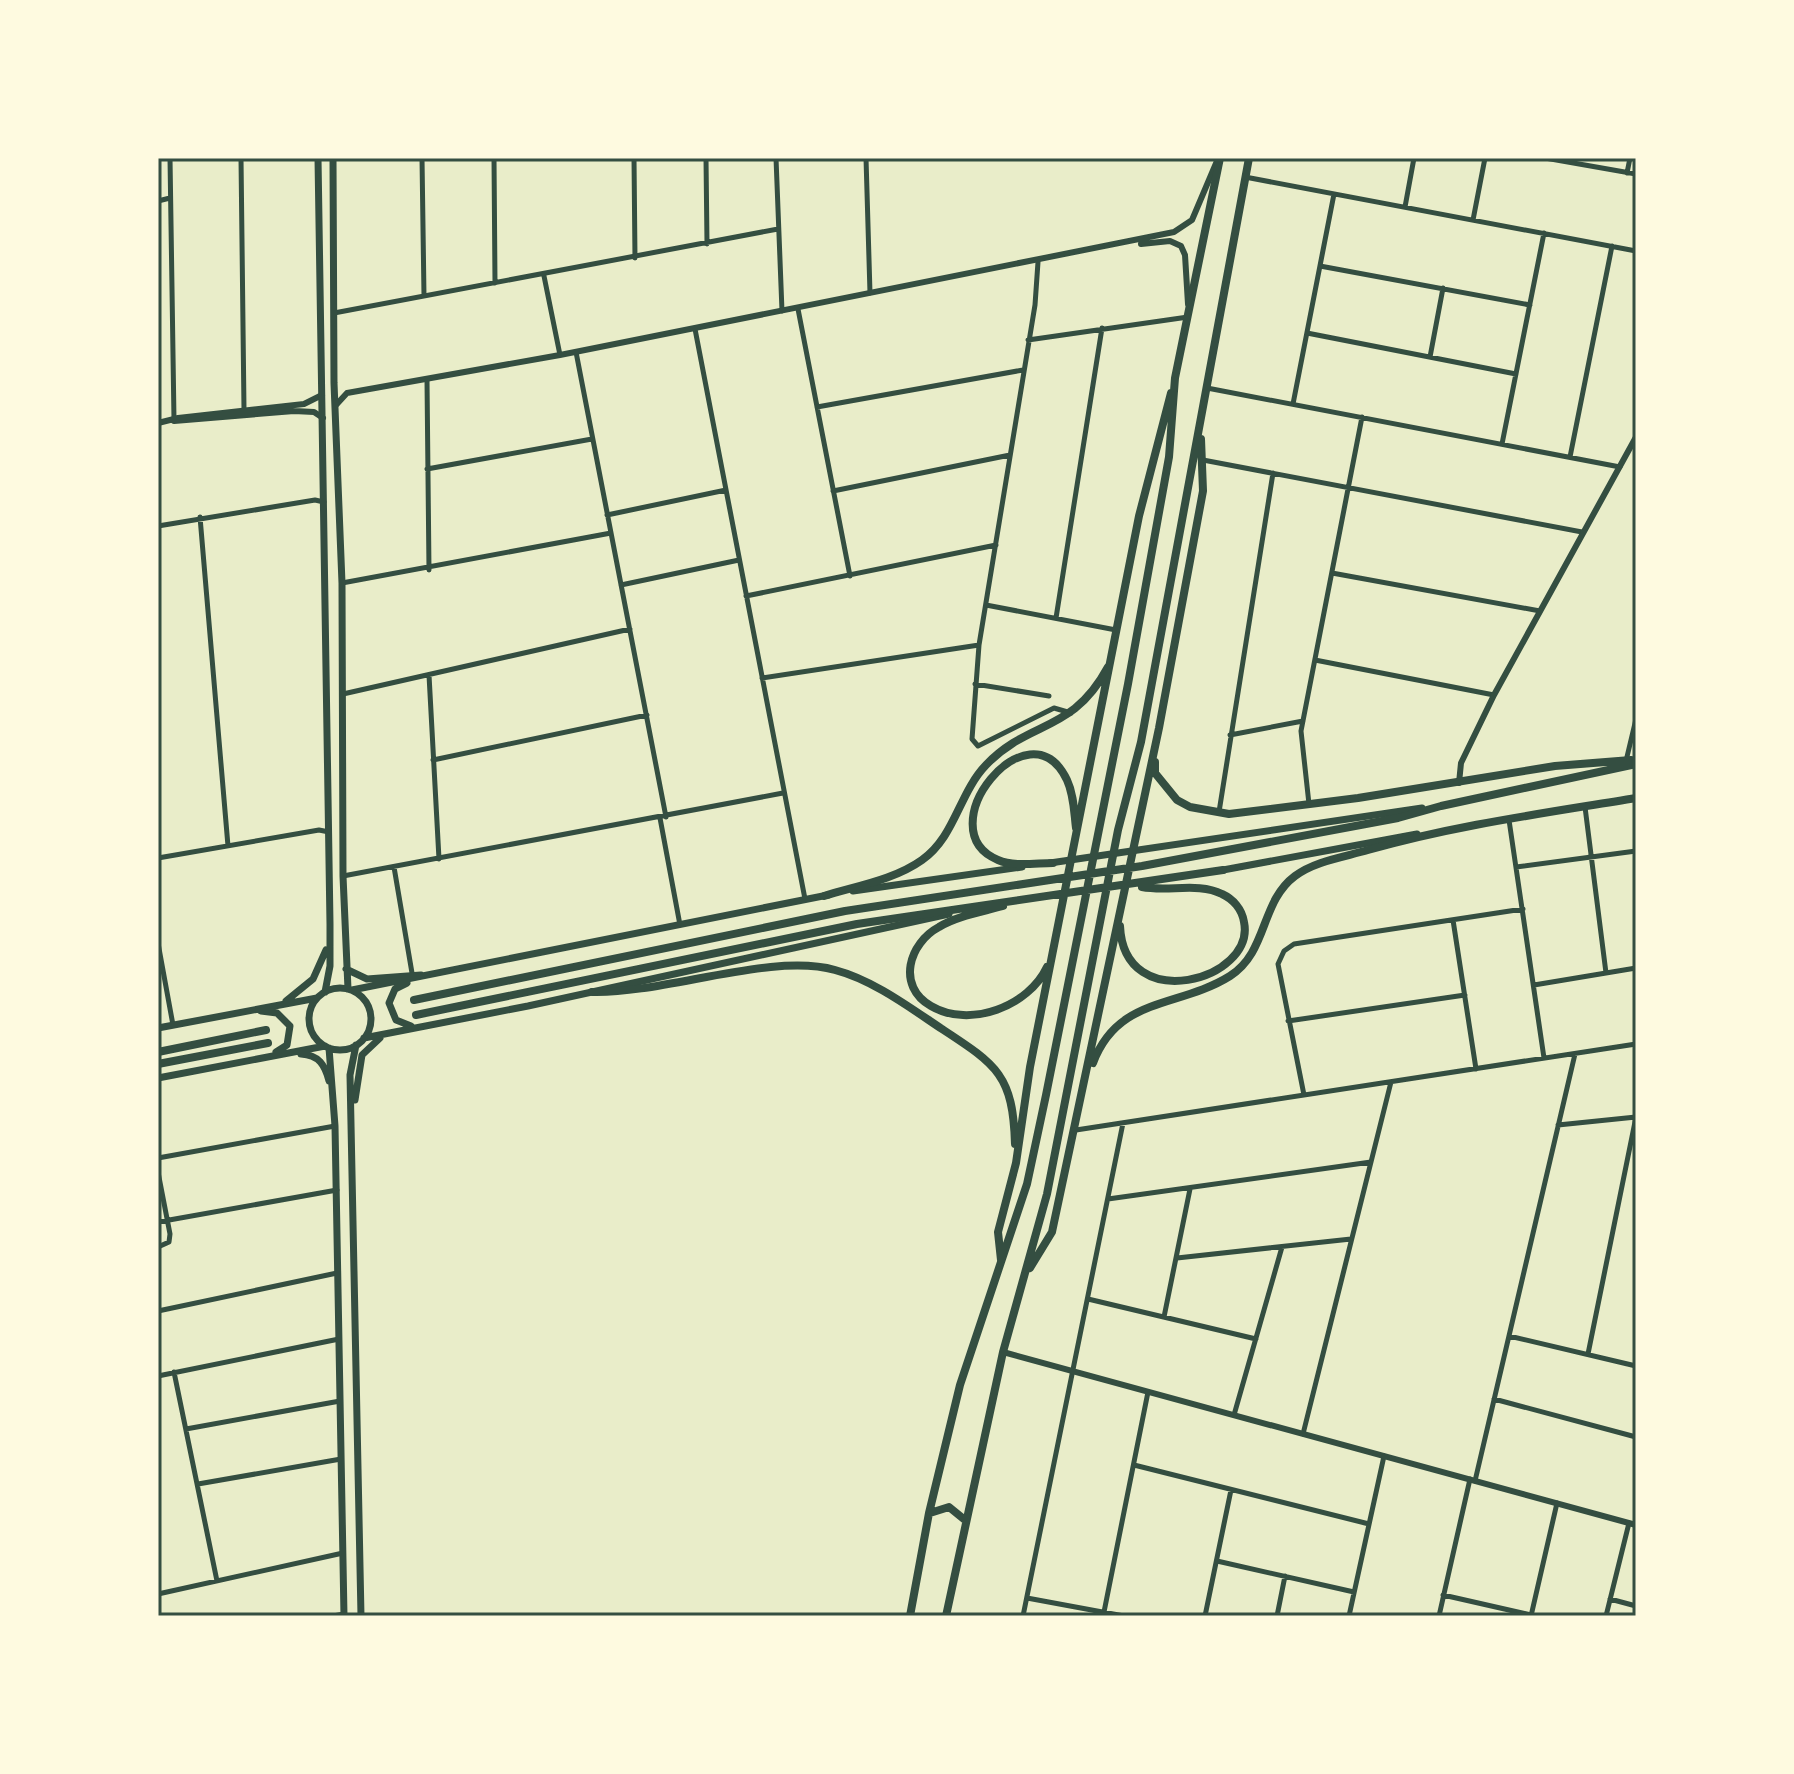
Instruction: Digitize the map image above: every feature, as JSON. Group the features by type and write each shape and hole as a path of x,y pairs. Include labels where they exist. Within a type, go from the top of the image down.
{"highway":[{"path":"1001,1261 998,1232 1016,1163 1030,1067 1152,455 1189,317 1219,158"},
{"path":"946,1616 1003,1352 1028,1272 1047,1194 1118,830 1141,742 1249,158"},
{"path":"910,1616 929,1513 960,1385 1027,1184 1169,457 1175,378"},
{"path":"1028,1272 1052,1232 1155,749 1203,491 1200,427"},
{"path":"824,896 887,877 926,858 943,839 971,785 989,761 1020,740 1071,714 1094,690 1112,659"},
{"path":"1155,749 1155,773 1166,791 1190,807 1219,813 1309,804 1555,766 1633,761"},
{"path":"1053,863 1002,862 980,846 973,826 974,812 983,790 998,770 1024,756 1040,756 1052,762 1068,783 1077,837"},
{"path":"414,1000 845,911 1142,866 1368,824 1633,761"},
{"path":"1085,1088 1101,1045 1122,1021 1152,1005 1208,987 1242,967 1255,950 1277,895 1298,874 1316,864 1440,829 1636,798"},
{"path":"416,1015 857,924 1223,870"},
{"path":"1120,906 1123,950 1145,975 1166,980 1200,976 1226,964 1240,950 1245,936 1243,917 1237,905 1224,895 1207,889 1164,890 1134,885"},
{"path":"1026,898 943,924 931,932 910,959 910,975 915,990 931,1006 949,1012 975,1013 1004,1008 1034,988 1054,952"},
{"path":"592,992 641,990 790,966 824,967 847,973 910,1008 993,1066 1012,1099 1016,1163"},
{"path":"158,1052 266,1030"},
{"path":"158,1064 268,1043"},
{"path":"929,1513 949,1507 965,1520"}],"main road":[{"path":"318,158 330,924 330,966 325,992"},
{"path":"333,158 334,383 342,583 346,969 350,990 364,1000 371,1014 364,1038"},
{"path":"344,1615 334,1099 327,1047 309,1026 311,1008 325,992 423,976 824,896 1441,806"},
{"path":"1223,870 1440,829"},
{"path":"158,1078 327,1047 343,1050 364,1038 592,992 995,902"},
{"path":"280,1005 304,990 318,973 330,924"},
{"path":"346,969 367,979 412,973 423,976"},
{"path":"420,1027 399,1022 389,1003 398,986 423,976"},
{"path":"158,1028 317,998"},
{"path":"245,1011 273,1012 290,1026 287,1045 259,1058"},
{"path":"353,1118 362,1055 370,1044 388,1033"},
{"path":"356,1045 350,1075 361,1616"},
{"path":"259,1058 302,1054 317,1058 324,1066 334,1099"},
{"path":"339,1387 355,1385"}],"street":[{"path":"170,158 174,421"},
{"path":"241,158 244,409"},
{"path":"422,158 424,296"},
{"path":"494,158 495,283"},
{"path":"634,158 635,258"},
{"path":"706,158 707,244"},
{"path":"776,158 782,312"},
{"path":"866,158 870,294"},
{"path":"334,383 338,390 347,393 427,380 1114,247 1174,232 1188,224 1219,158"},
{"path":"1405,207 1414,158"},
{"path":"1473,220 1485,158"},
{"path":"1545,158 1636,174"},
{"path":"1627,173 1630,158"},
{"path":"1245,177 1636,251"},
{"path":"1293,404 1334,194"},
{"path":"158,201 170,198"},
{"path":"334,313 544,276 778,229"},
{"path":"1502,444 1544,233"},
{"path":"1028,340 1189,317 1185,255 1181,246 1170,241 1114,247"},
{"path":"1570,457 1612,246"},
{"path":"1038,262 979,645 972,739 978,746 1054,708 1071,714"},
{"path":"1320,266 1530,305"},
{"path":"544,276 560,355"},
{"path":"1430,357 1443,288"},
{"path":"798,309 850,576"},
{"path":"1056,618 1102,328"},
{"path":"695,329 805,900"},
{"path":"1307,333 1516,374"},
{"path":"576,352 647,715 681,926"},
{"path":"817,407 1023,370"},
{"path":"427,380 429,570"},
{"path":"1207,388 1620,467"},
{"path":"335,408 347,393"},
{"path":"174,421 312,402 322,395"},
{"path":"158,423 294,411 314,412 323,418"},
{"path":"1309,804 1303,721 1362,417"},
{"path":"1459,783 1461,763 1494,695 1636,437"},
{"path":"427,469 592,439"},
{"path":"833,491 1010,455"},
{"path":"1203,460 1582,532"},
{"path":"1219,813 1273,473"},
{"path":"607,515 726,490"},
{"path":"158,526 315,500 325,502"},
{"path":"200,517 228,846"},
{"path":"342,583 429,570 611,533"},
{"path":"746,596 996,545"},
{"path":"621,585 739,560"},
{"path":"1332,573 1540,611"},
{"path":"986,605 1117,630"},
{"path":"343,694 630,629"},
{"path":"762,678 979,645"},
{"path":"1315,660 1494,695"},
{"path":"429,675 439,859"},
{"path":"975,684 1049,696"},
{"path":"433,760 647,715"},
{"path":"1633,761 1636,719"},
{"path":"1230,735 1303,721"},
{"path":"343,876 783,793"},
{"path":"1585,806 1606,973"},
{"path":"1509,819 1544,1058"},
{"path":"158,858 329,832"},
{"path":"1516,867 1636,851"},
{"path":"394,867 412,973"},
{"path":"1304,1095 1278,964 1284,951 1294,944 1523,909"},
{"path":"1453,920 1476,1069"},
{"path":"158,943 173,1025"},
{"path":"1534,985 1636,968"},
{"path":"1288,1021 1465,995"},
{"path":"1076,1130 1636,1044"},
{"path":"1439,1616 1494,1399 1575,1054"},
{"path":"1303,1434 1391,1082"},
{"path":"1558,1125 1636,1117 1588,1354"},
{"path":"1023,1616 1123,1123"},
{"path":"158,1158 335,1126"},
{"path":"1108,1199 1371,1162"},
{"path":"158,1172 168,1220 169,1242 158,1247"},
{"path":"1164,1317 1190,1189"},
{"path":"158,1222 337,1190"},
{"path":"1177,1258 1351,1239"},
{"path":"1234,1415 1282,1247"},
{"path":"158,1311 337,1273"},
{"path":"1088,1299 1256,1339"},
{"path":"1509,1336 1636,1366"},
{"path":"158,1376 339,1339"},
{"path":"1003,1352 1632,1524 1606,1616"},
{"path":"174,1372 217,1581"},
{"path":"1104,1612 1148,1392"},
{"path":"1494,1399 1636,1437"},
{"path":"186,1429 340,1401"},
{"path":"1349,1616 1384,1456"},
{"path":"198,1484 341,1459"},
{"path":"1134,1465 1369,1524"},
{"path":"1205,1616 1231,1490"},
{"path":"1443,1595 1531,1616 1557,1503"},
{"path":"158,1594 343,1553"},
{"path":"1217,1561 1354,1592"},
{"path":"1277,1616 1285,1576"},
{"path":"1027,1598 1124,1616"},
{"path":"1610,1599 1636,1606"},
{"path":"333,1616 344,1615"}]}
